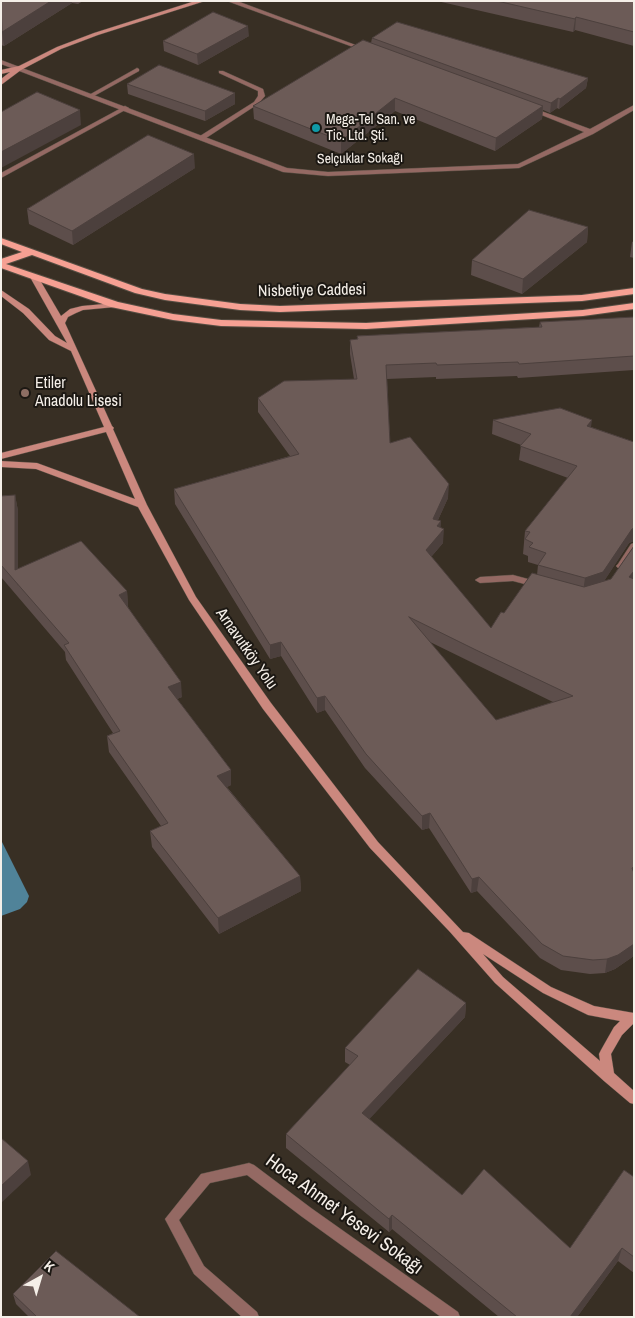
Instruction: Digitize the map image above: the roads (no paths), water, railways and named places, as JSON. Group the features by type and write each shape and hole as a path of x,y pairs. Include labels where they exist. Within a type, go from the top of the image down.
{"main road":[{"path":"1,83 20,68 59,48 96,34 202,1"},
{"path":"1,72 20,68"},
{"name":"Nisbetiye Caddesi","path":"1,241 139,291 198,303 240,307 290,308 582,298 634,291"},
{"path":"1,264 29,252 34,277"},
{"path":"1,264 34,277"},
{"name":"Nisbetiye Caddesi","path":"34,277 115,305 173,317 221,323 366,326 582,313 634,306"},
{"name":"Arnavutköy Yolu","path":"34,277 61,324 110,428 142,505 192,598 268,706 374,845 454,929"},
{"path":"2,294 26,311 52,338 72,349"},
{"path":"61,324 66,316 73,311 82,308 115,305"},
{"path":"1,456 110,428"},
{"path":"1,464 37,466 142,505"},
{"path":"454,929 547,990 592,1010 633,1017"},
{"path":"454,929 498,980 634,1099"},
{"path":"608,1076 605,1054 618,1031 633,1017"}],"street":[{"path":"230,1 375,53"},
{"name":"Selçuklar Sokağı","path":"1,62 286,170 328,174 519,166 590,132 634,107"},
{"path":"92,95 137,70"},
{"path":"203,138 256,103 262,96 261,90 221,72"},
{"path":"525,107 590,132"},
{"path":"1,176 125,108"},
{"path":"614,576 634,546"},
{"path":"480,580 513,578 548,587"},
{"name":"Hoca Ahmet Yesevi Sokağı","path":"252,1317 199,1270 172,1220 206,1178 249,1169 453,1317"}],"water":[{"path":"1,840 29,896 27,902 20,909 1,916"}],"place":[{"name":"Mega-Tel San. ve Tic. Ltd. Şti.","path":"316,128"},
{"name":"Etiler Anadolu Lisesi","path":"25,393"}]}
